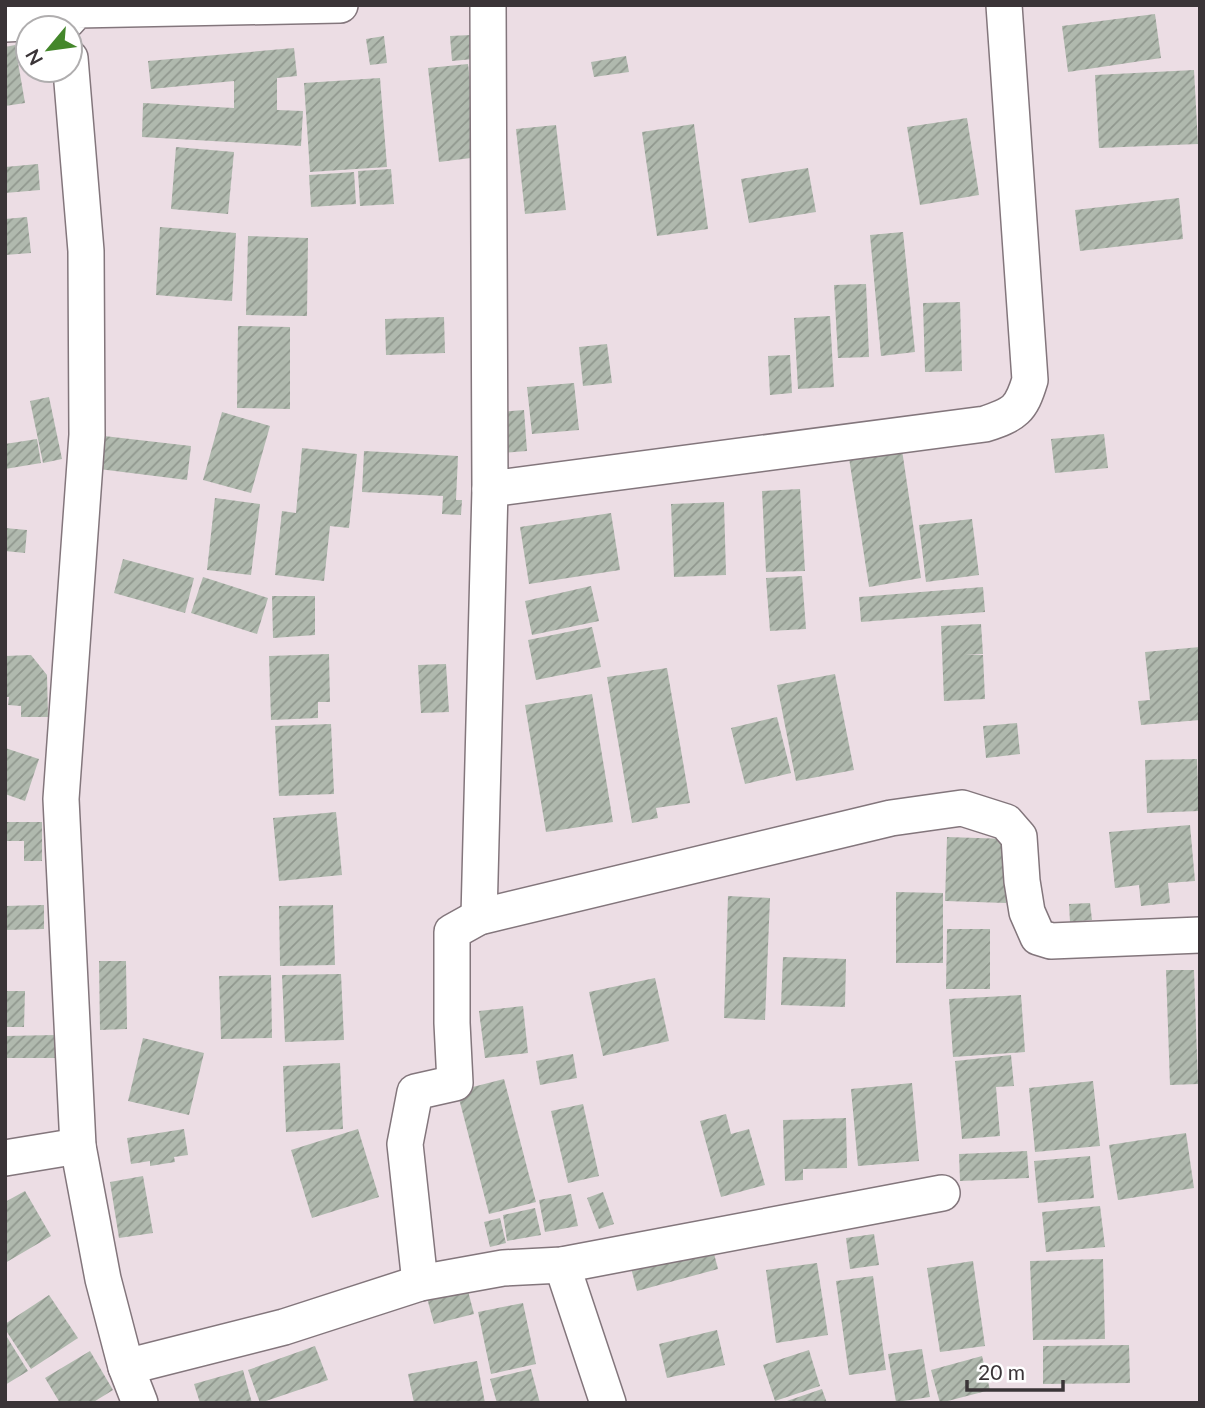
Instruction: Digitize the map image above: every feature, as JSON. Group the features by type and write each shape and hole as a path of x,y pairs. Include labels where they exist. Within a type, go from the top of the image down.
{"street":[{"path":"74,14 77,10 340,5"},
{"path":"479,917 490,489 488,5"},
{"path":"490,489 985,424 1006,417 1023,402 1030,380 1004,5"},
{"path":"72,84 86,264 87,435 61,799 78,1146 103,1279 126,1367 140,1403"},
{"path":"420,1283 405,1144 415,1092 455,1083 452,932 479,917 891,818 962,808 1006,822 1019,837 1027,912 1038,937 1051,941 1200,935"},
{"path":"5,1158 78,1146"},
{"path":"126,1367 284,1327 420,1283 503,1268 562,1265 942,1193"},
{"path":"562,1265 608,1403"}],"building":[{"path":"1155,14 1161,58 1068,72 1062,26"},
{"path":"471,35 473,59 452,61 450,36"},
{"path":"384,36 387,63 370,65 366,39"},
{"path":"14,45 14,84 22,84 25,103 5,106 5,47"},
{"path":"294,48 297,76 277,78 277,110 303,111 301,146 142,137 143,103 234,108 234,81 151,89 148,61"},
{"path":"626,56 629,72 594,77 591,62"},
{"path":"468,64 479,157 439,162 428,68"},
{"path":"1194,70 1198,144 1099,148 1095,75"},
{"path":"380,78 387,167 310,172 304,83"},
{"path":"967,118 979,195 920,205 907,127"},
{"path":"694,124 708,229 657,236 642,132"},
{"path":"556,125 566,210 525,214 516,129"},
{"path":"176,147 234,152 228,214 171,209"},
{"path":"38,164 40,190 5,193 5,167"},
{"path":"808,168 816,212 749,223 741,179"},
{"path":"391,169 394,204 360,206 358,171"},
{"path":"354,172 356,204 311,207 309,175"},
{"path":"1179,198 1183,239 1080,251 1075,210"},
{"path":"27,217 31,253 5,255 5,219"},
{"path":"160,227 236,233 232,301 156,295"},
{"path":"903,232 915,352 881,356 870,235"},
{"path":"248,236 308,238 307,316 246,315"},
{"path":"866,284 869,357 838,358 834,285"},
{"path":"960,302 962,371 925,372 923,303"},
{"path":"830,316 834,387 798,389 794,318"},
{"path":"444,317 445,353 386,355 385,319"},
{"path":"238,326 290,327 290,409 237,408"},
{"path":"607,344 612,383 583,386 579,347"},
{"path":"790,355 792,393 770,395 768,356"},
{"path":"574,383 579,430 532,434 527,387"},
{"path":"49,397 62,459 43,463 30,401"},
{"path":"524,410 527,451 503,453 500,412"},
{"path":"222,412 270,426 251,493 203,480"},
{"path":"1104,434 1108,468 1055,473 1051,439"},
{"path":"104,436 191,446 187,480 99,469"},
{"path":"37,439 41,463 5,469 5,444"},
{"path":"302,448 357,454 349,528 330,526 324,581 275,575 282,511 296,513"},
{"path":"902,450 921,578 869,587 849,458"},
{"path":"364,451 458,456 456,500 462,500 461,515 442,514 443,496 362,492"},
{"path":"800,489 805,571 766,572 762,491"},
{"path":"215,498 260,504 251,575 207,570"},
{"path":"724,502 726,575 674,577 671,504"},
{"path":"611,513 620,570 529,584 520,527"},
{"path":"972,519 979,575 926,582 919,525"},
{"path":"5,528 27,530 25,553 5,551"},
{"path":"123,559 194,578 185,613 114,593"},
{"path":"802,576 806,629 770,631 766,578"},
{"path":"203,577 268,598 257,634 191,613"},
{"path":"591,586 599,621 532,635 525,601"},
{"path":"983,587 985,612 861,622 859,597"},
{"path":"272,596 315,596 315,635 273,638"},
{"path":"981,624 983,654 965,655 983,655 985,699 944,701 941,626"},
{"path":"592,627 601,667 536,680 528,640"},
{"path":"1200,647 1200,720 1141,725 1138,701 1150,700 1145,652"},
{"path":"329,654 330,702 318,702 318,718 271,720 269,656"},
{"path":"31,655 47,675 48,717 21,717 21,706 8,705 9,697 5,697 5,656"},
{"path":"446,664 449,712 421,713 418,665"},
{"path":"667,668 690,803 656,808 658,818 632,823 607,677"},
{"path":"835,674 854,770 796,781 777,685"},
{"path":"592,694 613,822 546,832 525,705"},
{"path":"777,717 791,773 745,784 731,728"},
{"path":"1017,723 1020,754 986,758 983,726"},
{"path":"331,724 334,794 279,796 275,726"},
{"path":"5,748 39,759 25,801 5,794"},
{"path":"1197,759 1199,811 1147,813 1145,760"},
{"path":"336,812 342,875 279,881 273,818"},
{"path":"5,822 42,822 42,861 24,861 24,841 5,841"},
{"path":"1190,825 1195,881 1168,883 1170,903 1141,906 1139,885 1115,888 1109,832"},
{"path":"947,837 1008,839 1006,903 945,901"},
{"path":"896,892 943,893 943,963 896,963"},
{"path":"728,896 770,898 765,1020 724,1018"},
{"path":"1090,903 1092,920 1070,922 1069,904"},
{"path":"44,905 44,929 5,930 5,906"},
{"path":"333,905 335,965 280,966 279,906"},
{"path":"947,929 990,929 990,989 946,989"},
{"path":"783,957 846,959 845,1007 781,1005"},
{"path":"99,961 126,961 127,1029 100,1030"},
{"path":"1166,970 1194,970 1198,1084 1170,1085"},
{"path":"341,974 344,1040 285,1042 282,975"},
{"path":"271,975 272,1038 221,1039 219,976"},
{"path":"655,978 669,1041 603,1056 589,992"},
{"path":"5,991 25,991 24,1027 5,1027"},
{"path":"1021,995 1025,1052 953,1057 949,999"},
{"path":"523,1006 528,1053 485,1058 479,1011"},
{"path":"56,1035 56,1058 5,1058 5,1036"},
{"path":"143,1038 204,1053 189,1115 128,1101"},
{"path":"573,1054 577,1078 540,1085 536,1061"},
{"path":"1011,1055 1014,1086 996,1087 1000,1136 962,1139 955,1061"},
{"path":"340,1063 343,1129 286,1132 283,1066"},
{"path":"504,1079 536,1202 489,1214 457,1091"},
{"path":"1093,1081 1100,1146 1035,1152 1029,1088"},
{"path":"912,1083 919,1161 858,1166 851,1089"},
{"path":"583,1104 599,1176 568,1183 551,1111"},
{"path":"726,1114 731,1134 749,1129 765,1185 721,1197 700,1121"},
{"path":"846,1118 847,1168 803,1169 803,1180 785,1181 783,1120"},
{"path":"184,1129 188,1155 174,1157 175,1162 150,1166 150,1161 131,1164 127,1138"},
{"path":"358,1129 379,1197 312,1218 291,1150"},
{"path":"1186,1133 1194,1188 1118,1200 1109,1145"},
{"path":"1027,1151 1029,1178 960,1181 959,1154"},
{"path":"1090,1156 1094,1198 1038,1203 1034,1161"},
{"path":"143,1176 153,1233 119,1238 110,1182"},
{"path":"25,1191 51,1236 5,1263 5,1202"},
{"path":"603,1192 614,1224 599,1229 587,1198"},
{"path":"571,1194 578,1226 545,1232 539,1200"},
{"path":"1100,1206 1105,1247 1046,1252 1042,1212"},
{"path":"535,1208 541,1235 507,1241 503,1215"},
{"path":"500,1218 506,1243 490,1247 484,1222"},
{"path":"874,1234 879,1265 850,1269 846,1238"},
{"path":"711,1242 718,1269 637,1291 630,1264"},
{"path":"1103,1259 1105,1339 1033,1340 1030,1261"},
{"path":"973,1261 985,1346 940,1352 927,1268"},
{"path":"817,1263 828,1335 776,1343 766,1270"},
{"path":"873,1276 886,1370 849,1375 836,1281"},
{"path":"467,1287 474,1314 434,1324 427,1298"},
{"path":"49,1295 78,1338 31,1369 5,1329 5,1324"},
{"path":"523,1303 536,1364 491,1374 478,1312"},
{"path":"717,1330 725,1365 667,1378 659,1344"},
{"path":"5,1334 28,1371 5,1385"},
{"path":"1129,1345 1130,1383 1043,1384 1043,1346"},
{"path":"315,1346 328,1380 260,1403 248,1370"},
{"path":"922,1349 930,1397 896,1402 888,1354"},
{"path":"809,1350 820,1386 775,1401 763,1365"},
{"path":"90,1351 113,1390 92,1403 60,1403 45,1378"},
{"path":"982,1356 990,1390 940,1403 931,1370"},
{"path":"477,1361 485,1403 414,1403 408,1374"},
{"path":"531,1369 540,1403 497,1403 490,1379"},
{"path":"243,1370 252,1403 200,1403 194,1384"},
{"path":"822,1389 827,1403 784,1403 784,1402"}]}
